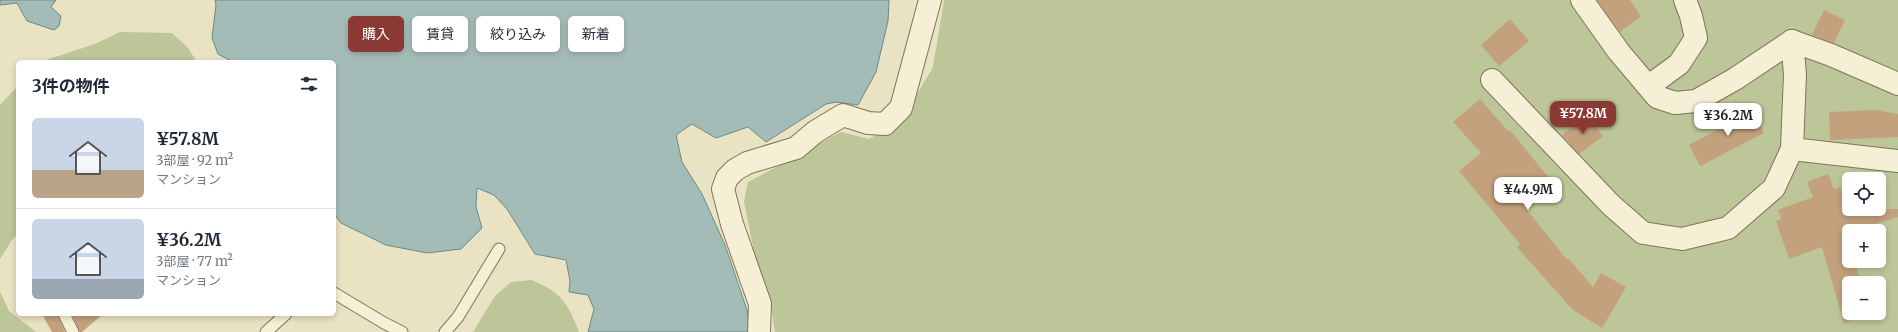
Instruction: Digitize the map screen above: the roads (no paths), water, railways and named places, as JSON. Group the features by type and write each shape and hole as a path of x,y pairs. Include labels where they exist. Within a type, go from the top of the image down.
{"street":[{"path":"759,332 760,304 732,224 723,189 727,178 735,170 747,163 796,148 815,132 843,115 868,123 886,124 901,108 910,80 930,0"},
{"path":"1582,0 1619,52 1657,97 1675,103 1696,101 1735,79 1792,41"},
{"path":"1649,86 1679,64 1696,38 1691,16 1684,0"},
{"path":"1792,41 1831,55 1898,84"},
{"path":"1492,80 1611,205 1643,233 1682,240 1728,228 1774,188 1792,149 1795,74 1792,41"},
{"path":"1792,149 1898,161"}],"lane":[{"path":"445,332 458,317 498,249"},
{"path":"336,294 402,332"},
{"path":"65,316 73,332"},
{"path":"266,332 284,316"}],"water":[{"path":"0,0 56,0 51,7 61,16 59,26 54,30 27,21 17,3 0,5"},
{"path":"215,0 889,0 888,21 876,72 858,105 836,102 826,104 766,142 748,127 716,138 692,124 676,135 682,162 702,194 725,245 747,310 751,332 588,332 594,309 588,295 569,292 570,281 566,260 535,254 507,209 494,195 477,188 476,207 482,228 461,249 427,253 386,245 341,223 336,217 336,60 229,60 218,54 212,38 216,5"}]}
